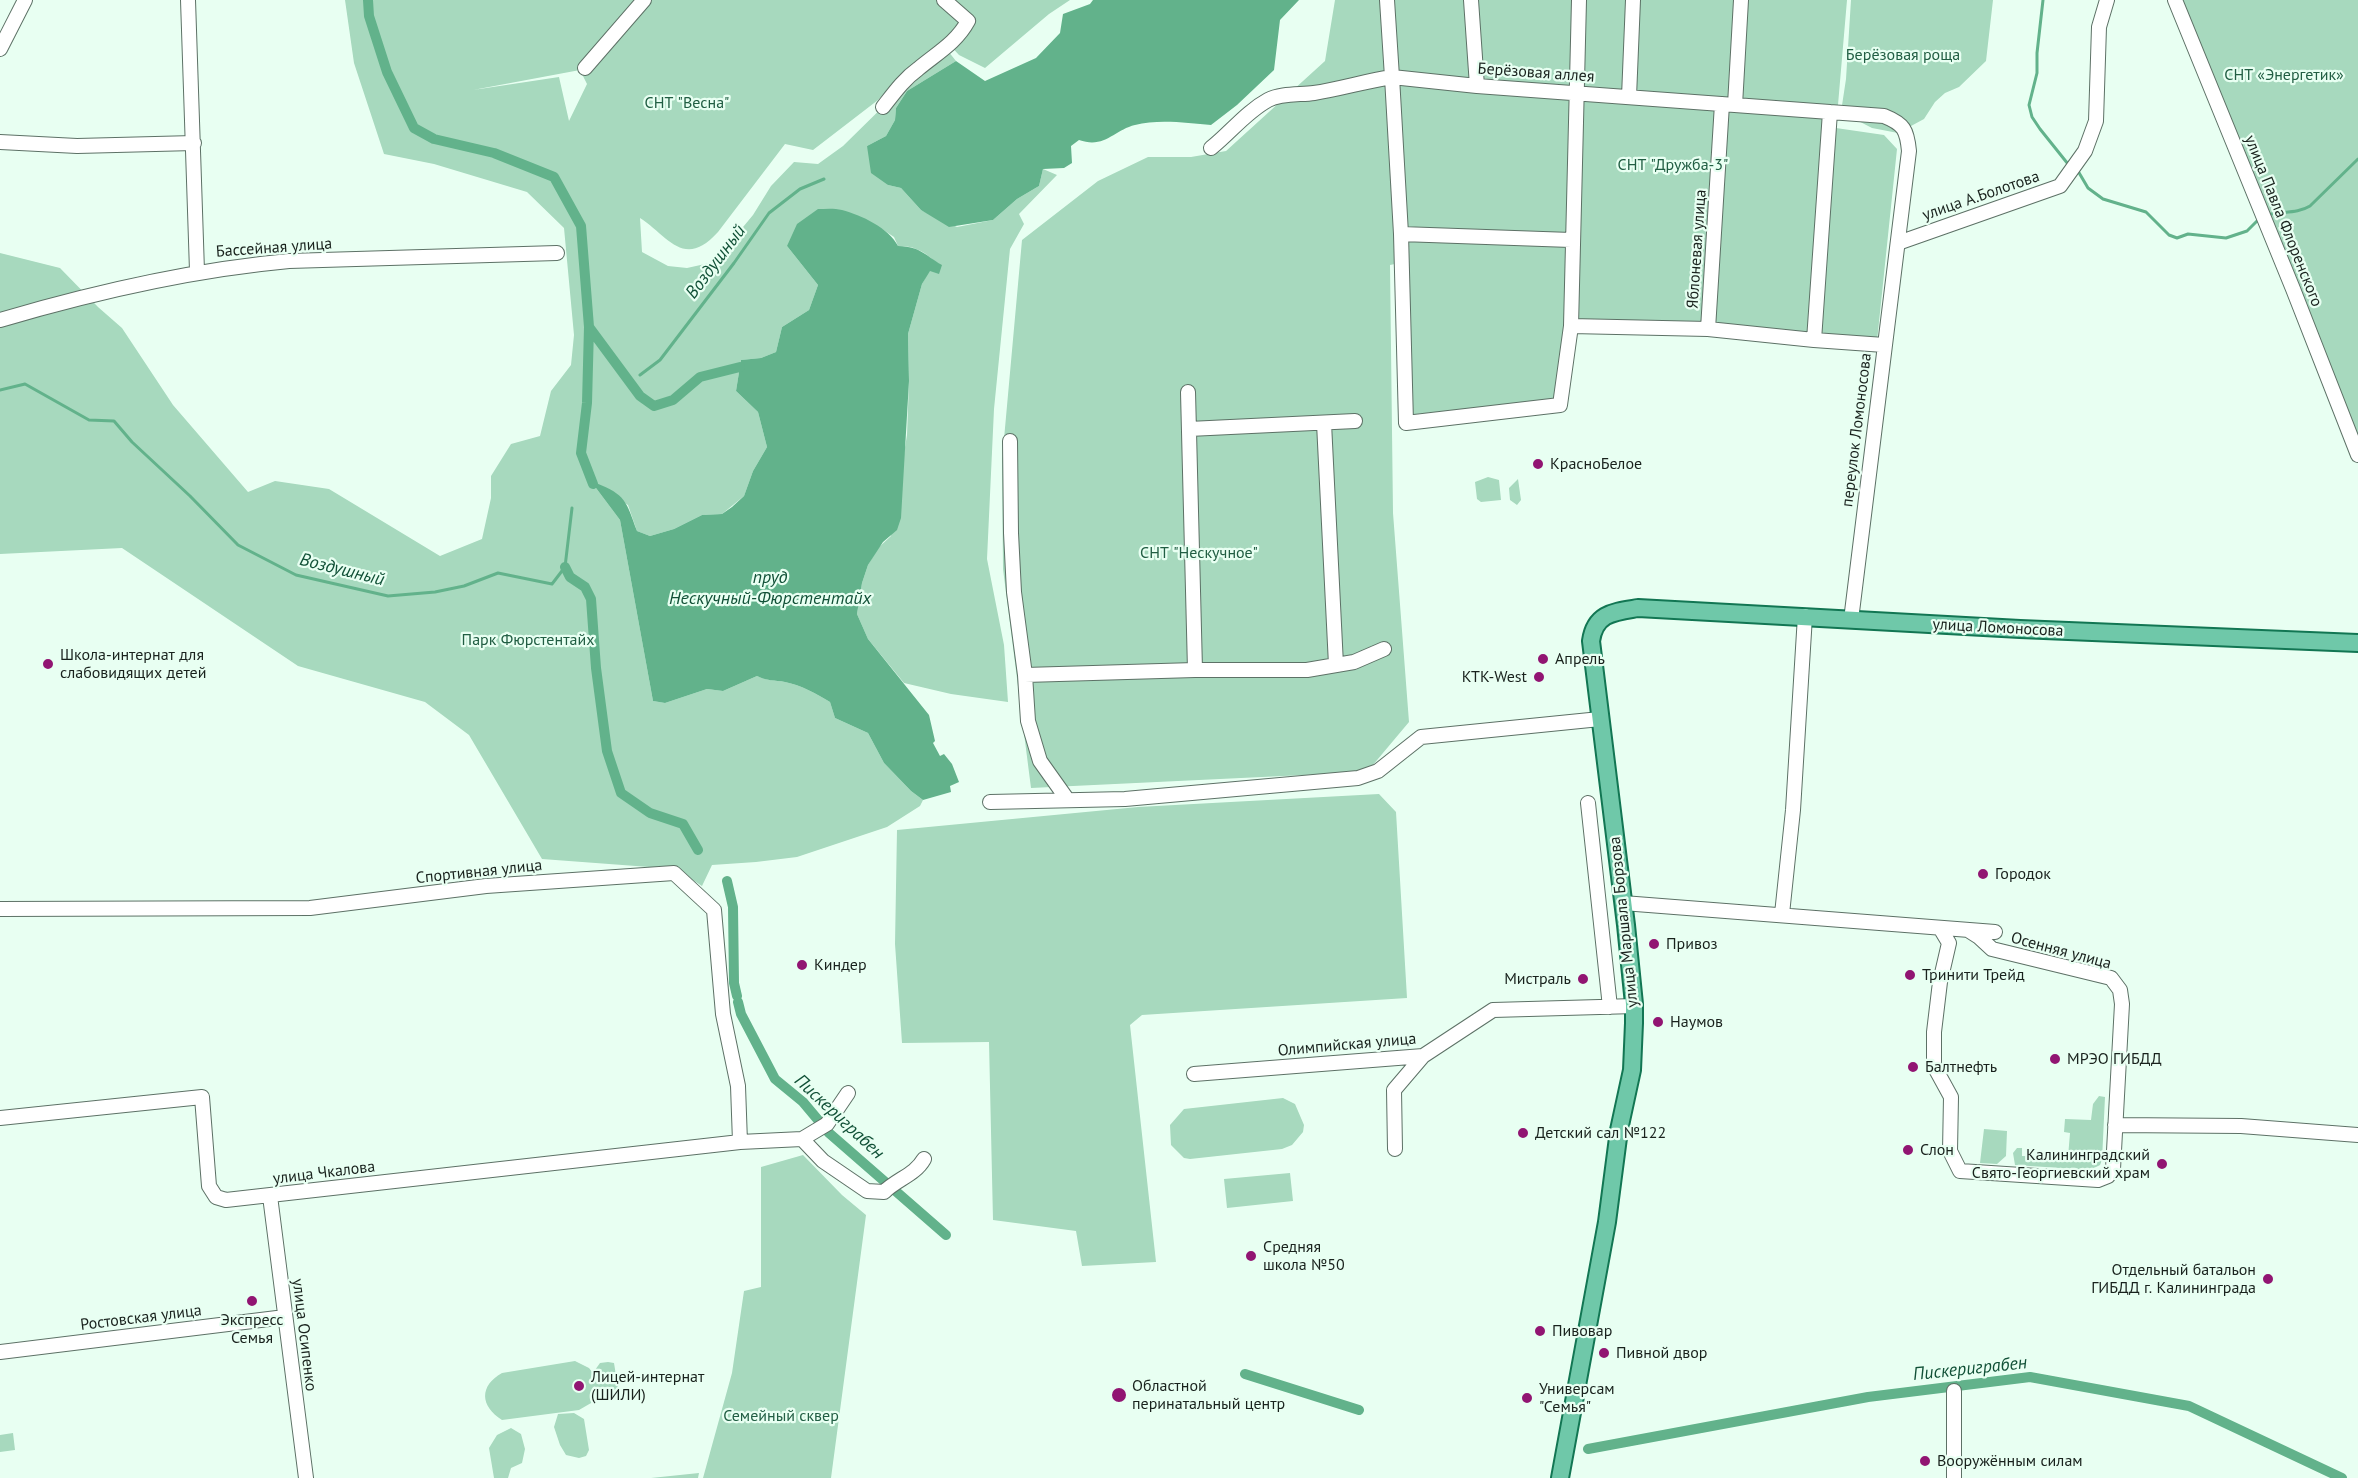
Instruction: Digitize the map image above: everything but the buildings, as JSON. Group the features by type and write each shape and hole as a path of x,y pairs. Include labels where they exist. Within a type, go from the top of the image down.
{"main road":[{"name":"улица Ломоносова","path":"1638,608 1805,616 1851,621 2358,644"},
{"name":"улица Маршала Борзова","path":"1560,1478 1607,1222 1619,1130 1632,1070 1635,1006 1592,653 1593,631 1610,612 1638,608"}],"street":[{"path":"0,49 25,0"},
{"path":"188,0 198,271"},
{"path":"585,68 644,0"},
{"path":"883,106 900,85 961,33 968,21 944,0"},
{"path":"1387,0 1401,234 1406,423 1560,405 1570,326 1579,0"},
{"path":"1471,0 1477,86"},
{"path":"1629,97 1633,0"},
{"name":"Яблоневая улица","path":"1741,0 1708,329 1884,345"},
{"name":"улица А.Болотова","path":"1898,243 2060,186 2085,151 2096,121 2099,27 2107,0"},
{"name":"улица Павла Флоренского","path":"2175,0 2293,289 2358,456"},
{"name":"Берёзовая аллея","path":"1211,148 1228,135 1249,113 1271,98 1316,93 1392,77 1477,86 1884,116 1900,122 1908,136 1909,151 1898,243"},
{"path":"1814,340 1830,112"},
{"path":"0,142 76,146 194,144"},
{"path":"1401,234 1571,240"},
{"name":"переулок Ломоносова","path":"1851,621 1898,243"},
{"name":"Бассейная улица","path":"0,320 72,299 198,271 289,261 557,253"},
{"path":"1570,326 1708,329"},
{"path":"1188,392 1195,670"},
{"path":"1189,429 1355,421"},
{"path":"1324,423 1336,665"},
{"path":"1010,441 1014,592 1025,675 1028,721 1040,761 1067,799"},
{"path":"1782,914 1793,810 1805,616"},
{"path":"1025,675 1195,670 1307,670 1354,662 1384,649"},
{"path":"990,802 1136,798 1358,778 1378,771 1421,737 1600,719"},
{"path":"1588,803 1610,1007"},
{"name":"Спортивная улица","path":"0,909 310,908 486,886 674,873 714,910 723,1014 738,1086 740,1142"},
{"name":"Осенняя улица","path":"1623,903 1995,932"},
{"name":"Осенняя улица","path":"1940,928 1949,943 1940,982 1934,1032 1934,1066 1951,1097 1950,1151 1960,1171 2098,1180 2108,1176 2113,1169 2122,1004 2120,990 2111,978 1992,950 1968,930"},
{"name":"Олимпийская улица","path":"1194,1074 1422,1056 1494,1010 1635,1006"},
{"path":"1395,1149 1394,1090 1422,1056"},
{"path":"849,1093 823,1128 802,1139 823,1161 867,1191 889,1187 919,1168 924,1159"},
{"name":"улица Чкалова","path":"0,1118 202,1097 209,1186 216,1197 226,1200 740,1142 802,1139"},
{"path":"2115,1125 2241,1126 2358,1135"},
{"name":"улица Осипенко","path":"270,1196 306,1478"},
{"name":"Ростовская улица","path":"0,1352 285,1317"},
{"path":"1954,1391 1954,1478"}],"green space":[{"name":"Парк Фюрстентайх","path":"345,0 1070,0 1049,14 985,68 959,55 946,41 915,63 878,100 813,150 785,144 718,232 706,243 686,249 677,246 640,218 642,252 668,266 687,268 714,262 753,215 771,186 794,162 818,164 843,146 902,88 948,51 956,61 907,91 896,108 895,120 886,136 867,146 888,185 901,188 921,210 957,227 993,220 1017,199 1039,186 1043,169 1057,175 1019,214 1024,224 1010,249 994,409 987,559 1004,645 1008,702 951,694 904,683 868,639 857,614 862,583 868,565 878,548 891,536 907,435 908,334 922,284 934,261 918,249 898,246 894,237 882,229 787,246 818,285 809,310 782,327 776,352 761,358 741,360 736,391 758,412 767,447 753,471 744,496 722,514 702,515 674,529 650,536 637,531 628,505 593,484 620,520 653,701 665,703 707,689 723,691 757,676 791,683 830,702 835,718 868,733 884,763 923,800 920,806 887,827 797,857 712,865 702,886 676,869 542,859 469,735 425,702 298,666 122,548 0,554 0,253 60,268 122,328 173,405 248,492 275,481 329,489 440,556 482,539 491,498 491,476 511,444 540,436 551,391 571,365 574,335 564,228 527,192 434,164 384,154 354,63","holes":["580,70 587,84 569,121 559,77 473,90"]},
{"path":"1335,0 1847,0 1836,128 1884,135 1897,149 1877,341 1565,325 1559,400 1406,415 1400,263 1390,265 1393,513 1409,722 1367,772 1031,788 1003,569 1002,461 1022,240 1098,181 1148,157 1191,157 1226,151 1325,61"},
{"name":"Берёзовая роща","path":"1851,0 1993,0 1986,61 1959,87 1945,93 1935,102 1924,119 1898,133 1872,128 1841,112 1846,79"},
{"name":"СНТ «Энергетик»","path":"2174,0 2358,0 2358,458"},
{"path":"1488,477 1499,480 1501,500 1481,502 1477,499 1475,482"},
{"path":"1518,479 1521,500 1517,505 1510,500 1509,488"},
{"path":"1379,794 1396,812 1407,998 1142,1015 1130,1025 1156,1262 1082,1266 1076,1231 993,1220 989,1042 902,1043 895,944 897,830 1138,807"},
{"path":"2099,1096 2105,1097 2100,1165 2090,1170 2015,1165 2013,1153 2017,1148 2022,1148 2022,1156 2068,1157 2070,1133 2064,1132 2065,1119 2091,1120 2093,1104"},
{"path":"1283,1098 1295,1104 1304,1125 1303,1132 1292,1145 1282,1149 1190,1159 1184,1158 1171,1145 1170,1125 1184,1109"},
{"path":"1984,1129 2007,1131 2006,1156 1997,1164 1980,1163"},
{"name":"Семейный сквер","path":"803,1155 842,1195 866,1215 831,1478 703,1478 732,1373 744,1291 761,1287 761,1167"},
{"path":"1290,1173 1293,1201 1227,1208 1224,1179"},
{"path":"575,1361 589,1368 596,1377 595,1370 600,1363 614,1363 619,1394 611,1399 598,1399 579,1410 502,1420 489,1409 485,1396 486,1390 494,1378 502,1373"},
{"path":"574,1413 584,1419 589,1450 586,1456 579,1458 566,1455 554,1427 558,1414"},
{"path":"511,1428 521,1434 525,1449 522,1463 511,1468 508,1478 494,1478 489,1448 497,1435"},
{"path":"13,1433 15,1450 0,1452 0,1435"},
{"path":"699,1473 698,1478 651,1478"}],"water":[{"path":"1093,0 1299,0 1280,20 1274,70 1237,105 1211,125 1173,122 1144,123 1128,127 1103,141 1079,140 1071,146 1072,163 1064,168 1043,169 1039,186 1017,199 993,220 949,227 921,210 901,188 888,185 871,173 867,146 886,136 895,120 896,108 907,91 956,61 985,81 1036,58 1060,33 1063,14 1090,4"},
{"name":"пруд Нескучный-Фюрстентайх","path":"818,209 842,210 858,215 888,233 898,246 918,250 942,265 939,274 930,271 922,284 908,334 909,381 901,518 897,530 883,542 868,565 862,583 857,614 868,639 929,715 935,741 933,743 940,756 944,754 952,764 959,782 950,786 951,792 923,800 884,763 868,733 835,718 830,702 797,685 757,676 723,691 707,689 665,703 653,701 620,520 593,484 596,483 614,491 624,500 637,531 650,536 674,529 702,515 722,514 744,496 753,471 767,447 758,412 736,391 741,360 761,358 776,352 782,327 809,310 818,285 787,246 797,224"}],"waterway":[{"path":"368,0 369,16 387,72 414,128 434,139 494,153 554,177 581,226 589,327 587,403 581,453 593,484"},
{"name":"Воздушный","path":"2043,0 2037,73 2029,105 2032,117 2068,164"},
{"name":"Воздушный","path":"2267,215 2300,210 2310,206 2358,159"},
{"name":"Воздушный","path":"2078,171 2088,188 2103,199 2146,212 2169,235 2177,238 2188,234 2226,238 2247,231 2259,219"},
{"name":"Воздушный","path":"640,375 660,360 769,213 800,189 824,179"},
{"path":"589,327 640,396 654,406 673,400 700,377 740,367"},
{"name":"Воздушный","path":"0,390 25,384 89,420 114,421 132,442 238,545 296,575 388,596 435,592 464,586 498,573 552,584 565,567 572,508"},
{"name":"Пискериграбен","path":"565,567 570,577 585,587 591,599 596,668 607,751 621,793 650,813 683,824 698,850"},
{"name":"Пискериграбен","path":"727,881 733,907 734,983 737,996"},
{"name":"Пискериграбен","path":"738,1002 741,1014 775,1079 803,1102 829,1133 946,1235"},
{"name":"Пискериграбен","path":"1245,1374 1359,1410"},
{"name":"Пискериграбен","path":"1588,1449 1868,1397 2030,1377 2189,1406 2342,1478"}],"place":[{"name":"КрасноБелое","path":"1538,464"},
{"name":"Апрель","path":"1543,659"},
{"name":"Школа-интернат для слабовидящих детей","path":"48,664"},
{"name":"KTK-West","path":"1539,677"},
{"name":"Городок","path":"1983,874"},
{"name":"Привоз","path":"1654,944"},
{"name":"Киндер","path":"802,965"},
{"name":"Тринити Трейд","path":"1910,975"},
{"name":"Мистраль","path":"1583,979"},
{"name":"Наумов","path":"1658,1022"},
{"name":"МРЭО ГИБДД","path":"2055,1059"},
{"name":"Балтнефть","path":"1913,1067"},
{"name":"Детский сал №122","path":"1523,1133"},
{"name":"Слон","path":"1908,1150"},
{"name":"Калининградский Свято-Георгиевский храм","path":"2162,1164"},
{"name":"Средняя школа №50","path":"1251,1256"},
{"name":"Отдельный батальон ГИБДД г. Калининграда","path":"2268,1279"},
{"name":"Экспресс Семья","path":"252,1301"},
{"name":"Пивовар","path":"1540,1331"},
{"name":"Пивной двор","path":"1604,1353"},
{"name":"Лицей-интернат (ШИЛИ)","path":"579,1386"},
{"name":"Областной перинатальный центр","path":"1119,1395"},
{"name":"Универсам \"Семья\"","path":"1527,1398"},
{"name":"Вооружённым силам","path":"1925,1461"}],"park label":[{"name":"СНТ \"Весна\"","path":"687,103"},
{"name":"СНТ \"Дружба-3\"","path":"1673,165"},
{"name":"СНТ \"Нескучное\"","path":"1199,553"}]}
